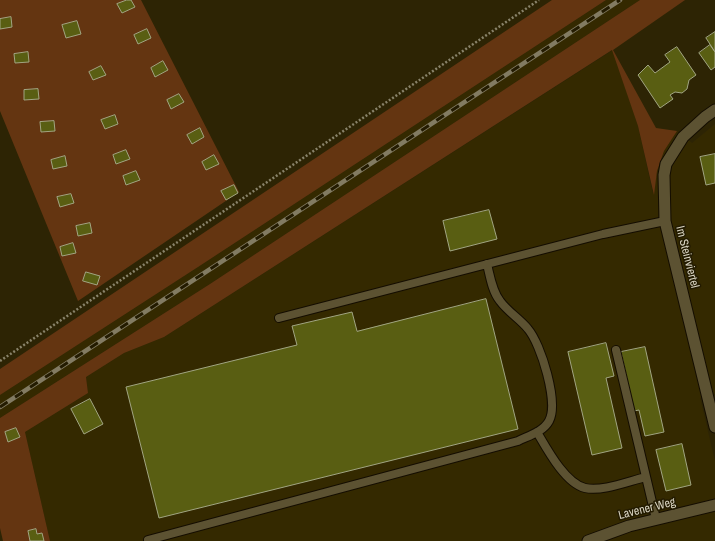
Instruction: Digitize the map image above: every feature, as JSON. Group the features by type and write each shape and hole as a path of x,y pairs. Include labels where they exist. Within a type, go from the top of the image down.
{"street":[{"name":"Im Steinviertel","path":"715,110 705,116 683,136 666,164 664,175 665,221 715,427"},
{"name":"Lavener Weg","path":"588,541 628,526 715,506"}],"lane":[{"path":"279,318 603,234 665,221"},
{"path":"148,540 518,441 537,432 549,422 552,407 550,385 539,348 529,329 499,301 492,287 487,264"},
{"path":"616,350 656,519"},
{"path":"537,432 559,467 571,480 584,488 603,488 646,477"}],"path":[{"path":"0,361 539,0"}],"shaded area":[{"path":"0,0 141,0 239,192 78,301 0,111"},
{"path":"552,0 606,0 0,395 0,369"},
{"path":"606,0 640,0 210,284 0,418 0,395"},
{"path":"640,0 685,0 613,50 656,128 677,131 664,151 657,171 654,195 638,126 612,50 164,337 124,353 86,377 88,393 25,432 50,541 3,541 0,528 0,418 210,284"},
{"path":"613,50 638,126 653,194 657,171 664,151 677,131 692,143 715,124 715,394 700,398 715,461 715,541 50,541 25,432 88,393 86,377 124,353 164,337"}],"building":[{"path":"131,0 135,7 122,13 117,4"},
{"path":"11,17 12,27 0,29 0,19"},
{"path":"77,21 81,34 66,38 62,25"},
{"path":"147,29 151,38 138,44 134,35"},
{"path":"715,32 715,52 706,38"},
{"path":"710,45 715,52 715,67 711,70 699,53"},
{"path":"677,47 696,75 689,80 687,89 682,93 675,92 670,95 673,99 660,108 638,75 648,65 655,73 670,62 665,55"},
{"path":"28,52 29,62 15,63 14,54"},
{"path":"163,61 168,70 155,77 151,68"},
{"path":"101,66 106,75 93,80 89,72"},
{"path":"38,89 39,99 24,100 24,90"},
{"path":"179,94 184,102 171,109 167,100"},
{"path":"115,115 118,124 105,129 101,120"},
{"path":"54,121 55,131 41,132 40,122"},
{"path":"200,128 204,137 192,144 187,135"},
{"path":"126,150 130,159 116,164 113,155"},
{"path":"715,154 715,183 706,185 700,157"},
{"path":"214,155 219,164 206,170 202,162"},
{"path":"65,156 67,166 53,169 51,160"},
{"path":"136,171 140,180 126,185 123,176"},
{"path":"234,185 238,193 226,200 221,191"},
{"path":"71,194 74,203 60,207 57,197"},
{"path":"489,210 497,239 450,251 443,221"},
{"path":"90,223 92,233 78,236 76,226"},
{"path":"73,243 76,253 62,256 60,247"},
{"path":"86,272 100,276 97,285 83,281"},
{"path":"486,299 518,429 159,518 126,387 297,345 292,326 352,312 357,331"},
{"path":"606,343 614,376 606,378 622,448 592,455 568,352"},
{"path":"645,347 664,432 645,436 639,410 634,411 621,352"},
{"path":"90,399 103,424 84,434 71,409"},
{"path":"16,428 20,437 8,442 5,432"},
{"path":"682,444 691,485 666,491 656,450"},
{"path":"36,529 37,534 42,533 44,541 30,541 28,531"}],"railway":[{"path":"0,407 620,0"}]}
